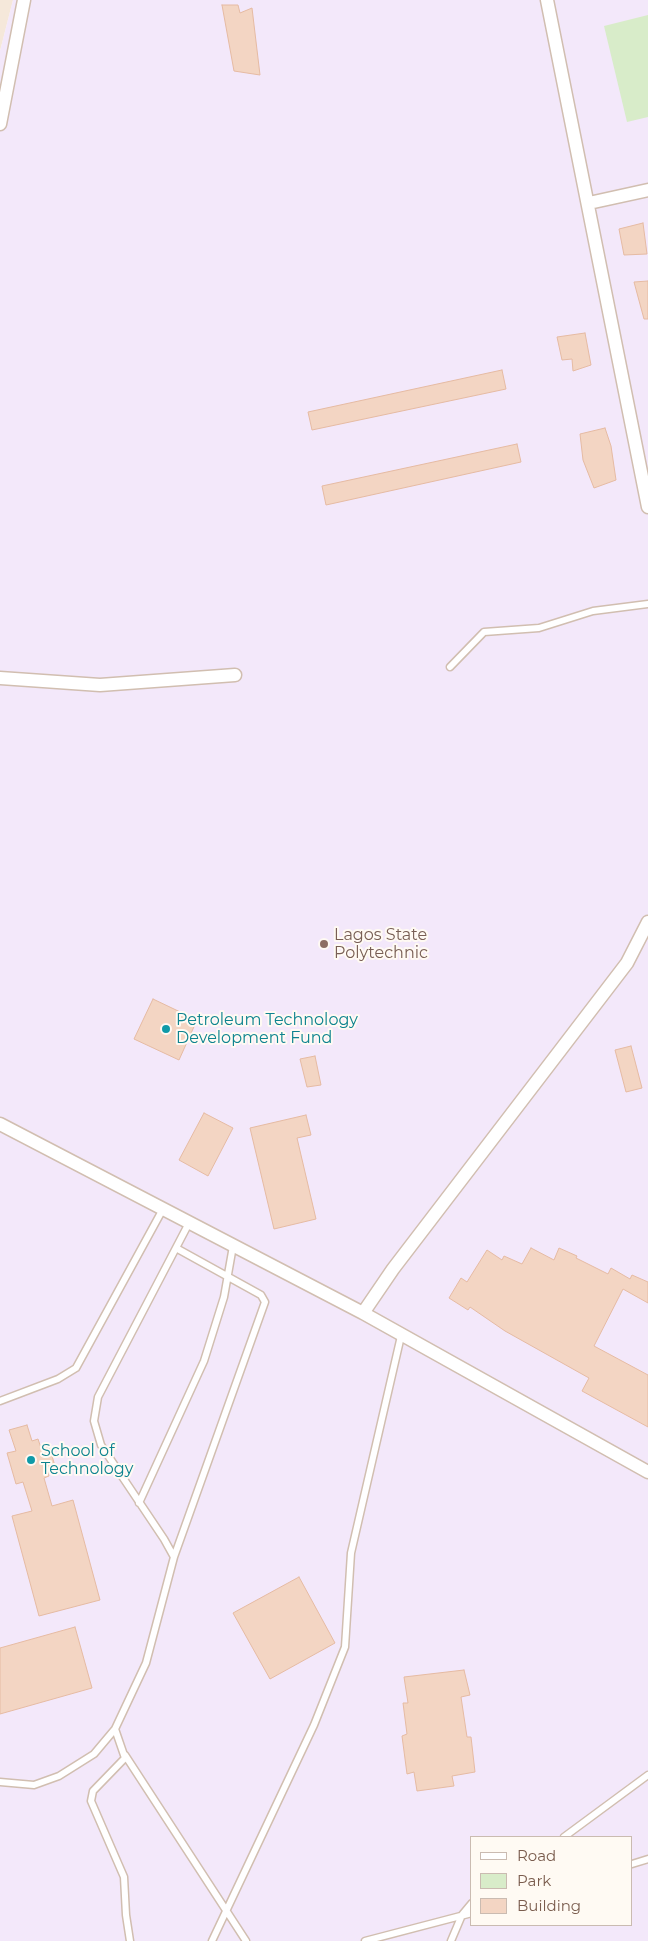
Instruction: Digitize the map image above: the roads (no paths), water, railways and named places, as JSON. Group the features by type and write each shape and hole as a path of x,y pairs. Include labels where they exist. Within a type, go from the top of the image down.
{"street":[{"path":"0,124 24,0"},
{"path":"546,0 589,203 648,507"},
{"path":"589,203 648,190"},
{"path":"0,678 100,685 235,675"},
{"path":"362,1313 393,1269 627,963 648,922"},
{"path":"0,1124 362,1313 648,1472"}],"lane":[{"path":"450,668 484,632 539,628 592,611 648,604"},
{"path":"0,1401 58,1379 76,1368 162,1208"},
{"path":"174,1557 164,1539 101,1446 94,1421 98,1397 190,1223"},
{"path":"139,1503 204,1361 224,1298 233,1246"},
{"path":"0,1782 34,1785 59,1776 94,1754 115,1729 146,1664 174,1557 265,1302 261,1295 176,1248"},
{"path":"212,1941 314,1726 345,1647 351,1553 401,1336"},
{"path":"115,1729 125,1755 225,1912 246,1941"},
{"path":"125,1755 124,1762 93,1792 91,1801 124,1877 126,1915 130,1941"},
{"path":"565,1836 648,1775"},
{"path":"633,1864 648,1859"},
{"path":"451,1941 462,1916 470,1906"},
{"path":"365,1941 470,1913"}],"place":[{"name":"Lagos State Polytechnic","path":"324,944"},
{"name":"Petroleum Technology Development Fund","path":"166,1029"},
{"name":"School of Technology","path":"31,1460"}]}
